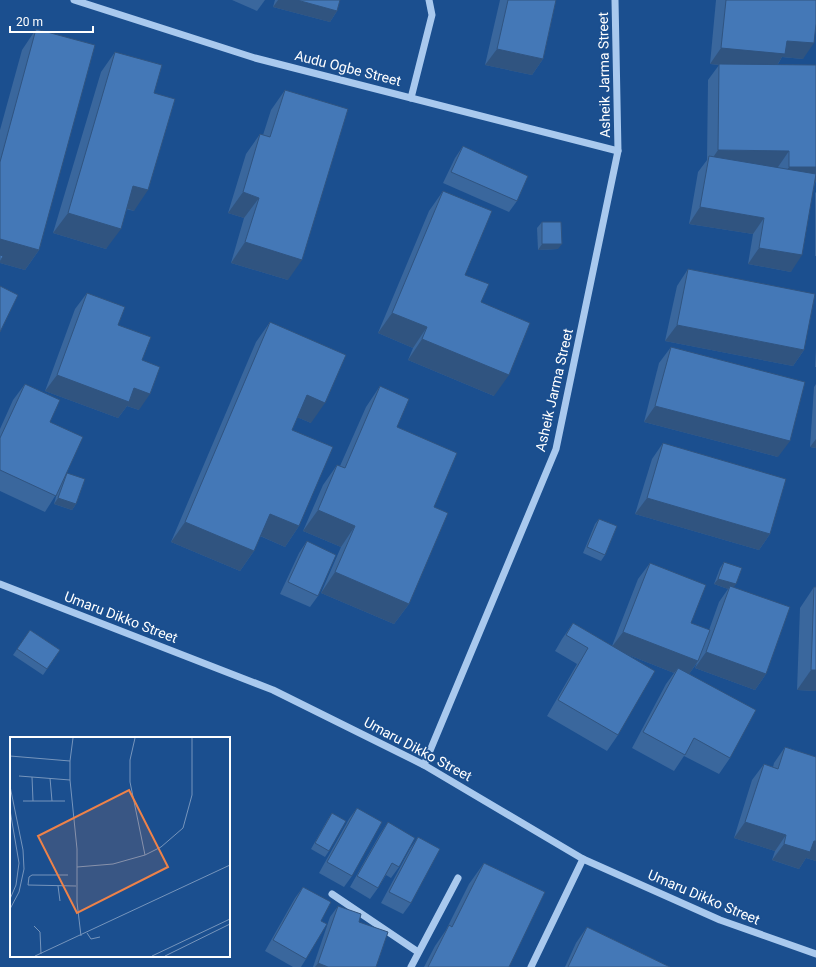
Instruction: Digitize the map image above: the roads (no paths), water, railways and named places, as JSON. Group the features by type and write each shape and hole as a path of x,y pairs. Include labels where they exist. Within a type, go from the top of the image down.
{"street":[{"name":"Audu Ogbe Street","path":"74,0 255,58 618,151"},
{"path":"411,98 432,15 429,0"},
{"name":"Asheik Jarma Street","path":"424,764 556,449 618,151 615,0"},
{"name":"Umaru Dikko Street","path":"0,584 273,690 424,764 583,859 720,920 816,954"},
{"path":"531,967 583,859"},
{"path":"411,967 458,878"},
{"path":"332,894 418,952"}]}
